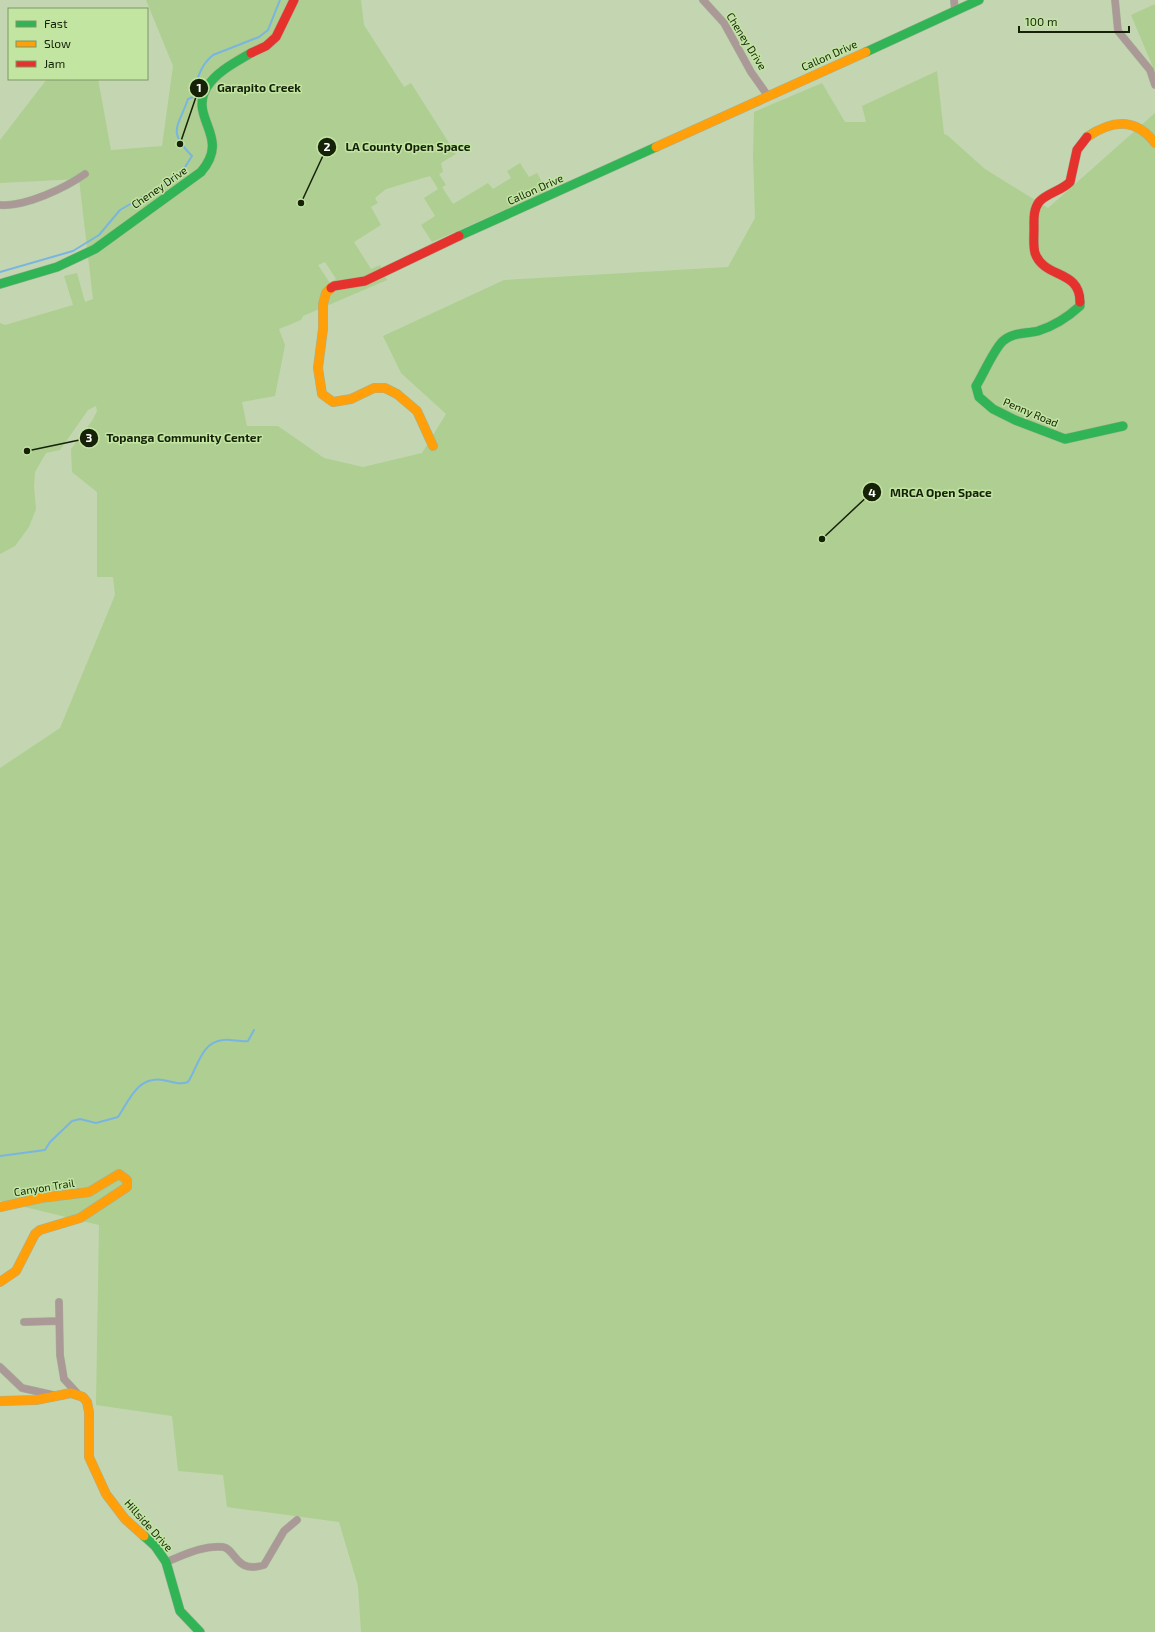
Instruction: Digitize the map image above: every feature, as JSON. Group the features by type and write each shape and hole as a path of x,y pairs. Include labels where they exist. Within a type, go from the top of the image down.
{"street":[{"name":"Cheney Drive","path":"0,284 74,260 108,242 144,212 193,179 206,165 211,157 214,146 201,114 201,100 206,87 214,78 256,50 266,46 281,31 294,0"},
{"name":"Cheney Drive","path":"703,0 724,23 751,72 768,96"},
{"path":"954,0 955,11"},
{"name":"Callon Drive","path":"433,446 417,411 397,394 385,388 374,388 351,399 337,402 331,402 324,397 320,385 318,368 323,329 323,304 329,290 340,284 365,281 980,0"},
{"path":"1115,0 1118,32 1150,70 1155,85"},
{"name":"Penny Road","path":"1123,426 1065,439 1014,420 992,409 979,397 976,386 1002,342 1008,337 1015,333 1037,331 1069,317 1080,306 1080,295 1075,284 1069,278 1045,267 1038,259 1035,251 1034,237 1034,215 1036,208 1044,198 1070,182 1079,145 1085,138 1103,128 1130,124 1147,133 1155,142"},
{"path":"0,205 9,206 20,203 62,188 85,174"},
{"name":"Canyon Trail","path":"0,1207 41,1198 89,1192 119,1174 127,1180 127,1187 124,1191 101,1203 80,1218 40,1230 35,1234 16,1271 0,1282"},
{"path":"59,1302 60,1355 64,1379 77,1393"},
{"path":"24,1322 59,1321"},
{"path":"0,1367 22,1388 56,1395"},
{"path":"0,1401 42,1399 56,1395 77,1393"},
{"name":"Hillside Drive","path":"77,1393 89,1406 90,1457 106,1494 125,1519 155,1546 166,1562 180,1610 200,1632"},
{"path":"166,1562 198,1549 222,1547 227,1548 238,1561 245,1565 254,1568 264,1565 284,1531 297,1520"}],"green space":[{"path":"146,0 361,0 364,25 404,87 411,83 456,154 441,163 443,172 439,174 446,185 442,187 453,204 488,183 493,189 511,178 507,171 520,163 529,177 537,173 547,191 432,242 421,225 435,216 424,198 438,189 430,176 386,189 375,198 378,203 371,207 381,225 354,242 371,269 380,265 387,280 303,316 301,320 279,329 285,345 275,396 242,402 247,426 278,426 324,458 363,467 422,453 446,414 401,373 383,336 504,280 728,267 755,218 753,156 754,112 822,83 845,122 866,122 862,106 937,71 944,134 985,169 1048,208 1155,113 1155,1632 361,1632 358,1586 339,1522 227,1507 223,1475 178,1471 172,1416 96,1405 99,1225 0,1201 0,768 60,728 115,595 113,577 97,577 97,492 72,472 71,449 92,421 97,411 96,406 88,410 60,450 46,453 35,472 34,486 36,509 29,527 15,546 0,554 0,323 5,325 73,305 64,276 77,273 85,302 93,299 79,179 0,183 0,140 46,80 98,80 111,150 162,146 173,66","holes":["325,262 336,279 330,283 318,265"]},
{"path":"1155,4 1155,72 1131,15"}],"waterway":[{"path":"0,272 73,251 99,235 120,210 180,175 192,156 179,141 177,135 178,123 188,99 193,97 197,80 202,69 213,55 259,37 268,30 280,0"},
{"path":"0,1156 45,1150 50,1142 72,1121 80,1119 96,1123 118,1117 131,1096 141,1085 154,1080 179,1083 188,1082 201,1056 210,1045 223,1040 248,1041 254,1030"}],"traffic: fast":[{"path":"866,52 979,0"},
{"path":"0,284 57,267 95,249 201,172 209,159 212,148 212,138 202,109 203,98 207,87 221,72 251,53"},
{"path":"459,236 656,147"},
{"path":"1080,302 1080,306 1055,324 1038,331 1011,336 1003,341 992,356 976,386 979,397 993,409 1015,420 1065,439 1123,426"},
{"path":"144,1536 155,1546 166,1562 180,1611 200,1632"}],"traffic: slow":[{"path":"656,147 866,52"},
{"path":"1087,137 1105,127 1123,124 1131,125 1139,129 1155,143"},
{"path":"331,288 326,293 323,304 323,329 318,368 322,394 333,402 351,399 374,388 385,388 397,394 417,411 433,446"},
{"path":"0,1207 41,1198 89,1192 119,1174 127,1180 127,1187 80,1218 40,1230 35,1234 16,1271 0,1282"},
{"path":"0,1401 36,1400 71,1393 83,1397 87,1402 89,1412 89,1457 106,1494 125,1519 144,1536"}],"traffic: jam":[{"path":"251,53 266,46 276,37 294,0"},
{"path":"1080,302 1078,291 1074,284 1046,267 1035,253 1034,219 1039,202 1046,196 1070,182 1077,150 1087,137"},
{"path":"331,288 334,286 365,281 459,236"}],"place":[{"name":"Garapito Creek","path":"180,144"},
{"name":"LA County Open Space","path":"301,203"},
{"name":"Topanga Community Center","path":"27,451"},
{"name":"MRCA Open Space","path":"822,539"}]}
